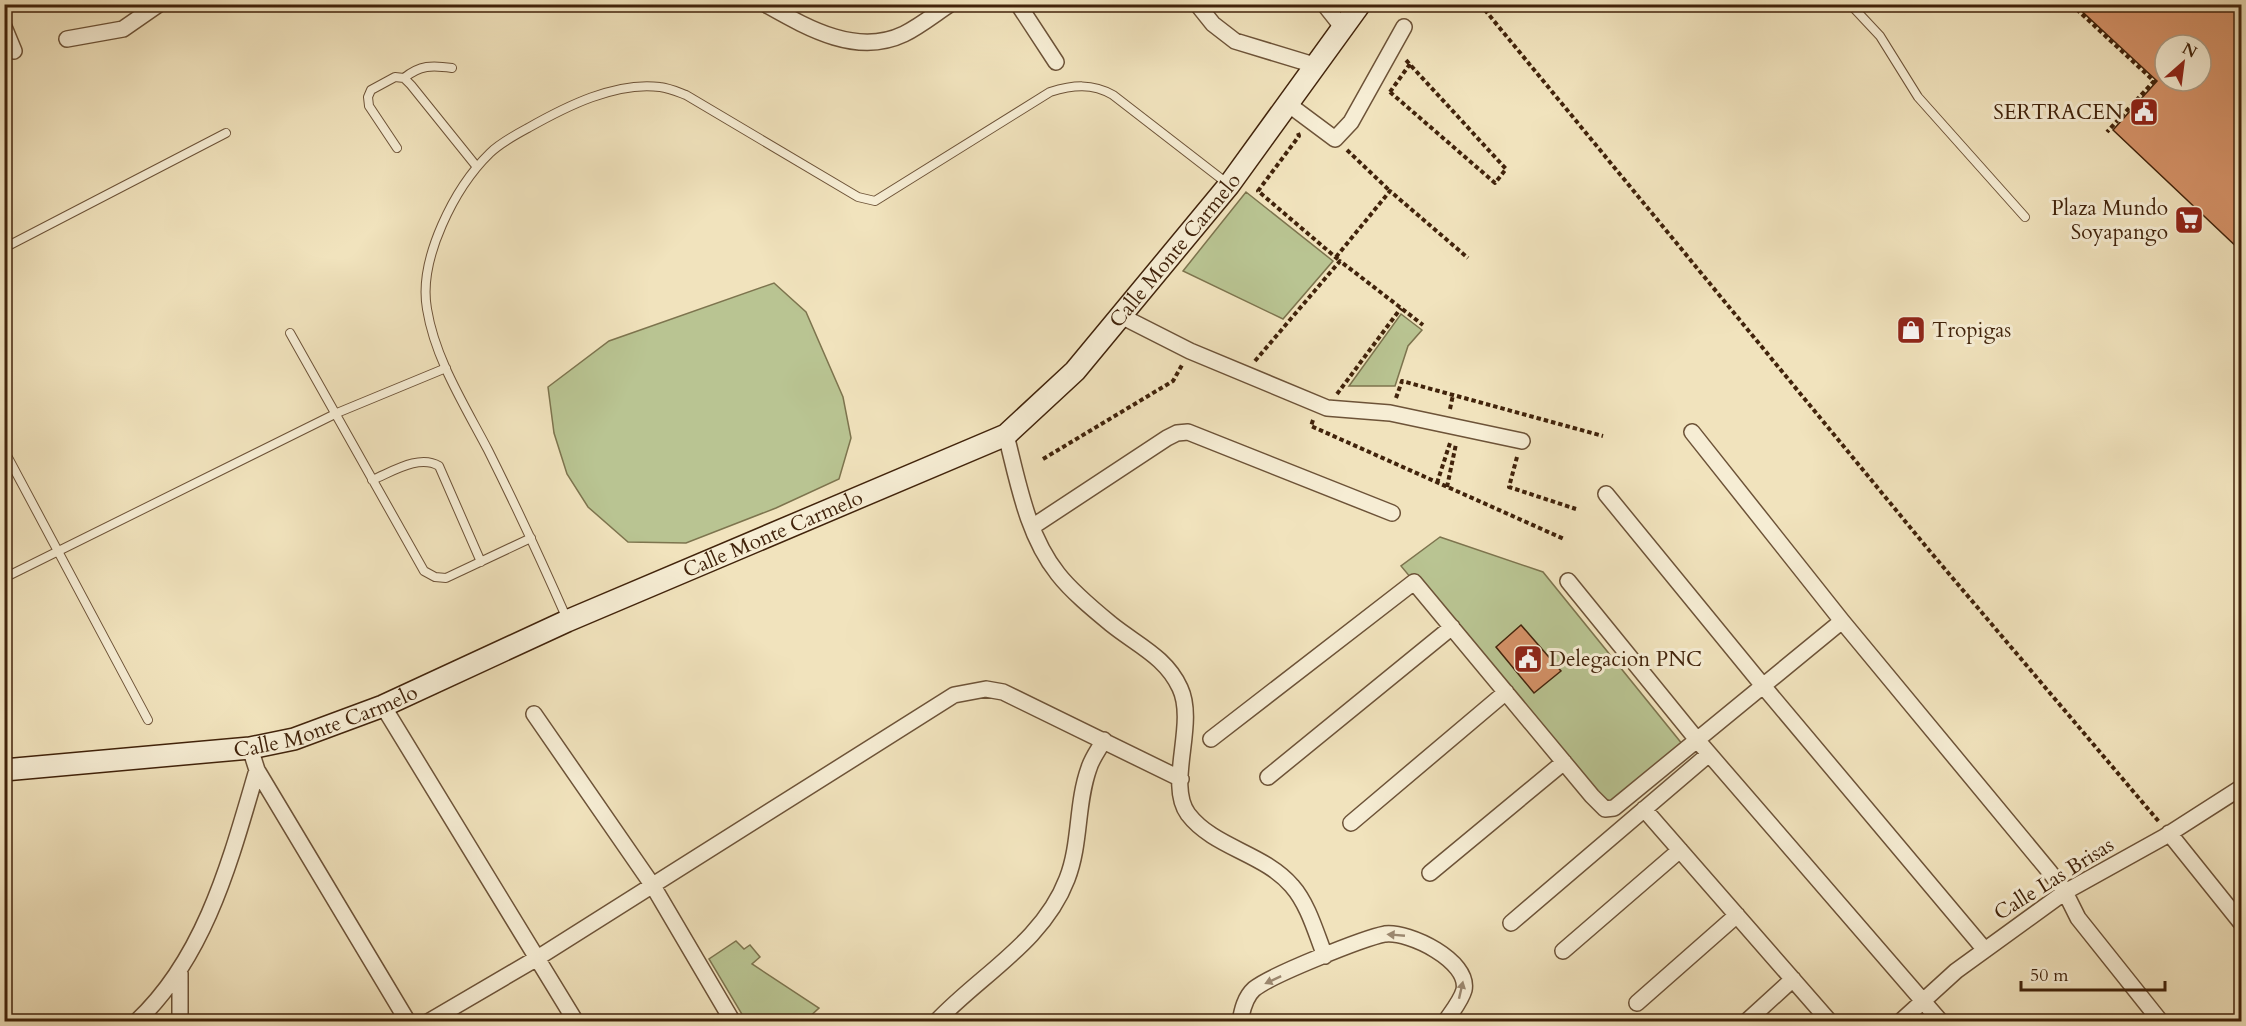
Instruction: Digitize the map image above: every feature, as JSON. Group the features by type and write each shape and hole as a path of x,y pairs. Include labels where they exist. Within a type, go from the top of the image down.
{"street":[{"path":"765,4 818,32 833,38 859,42 903,35 950,4"},
{"path":"1018,4 1056,62"},
{"path":"1197,4 1213,24 1235,41 1314,66"},
{"path":"1324,4 1343,28"},
{"name":"Calle Monte Carmelo","path":"4,770 250,748 294,739 383,706 567,621 1006,435 1075,371 1294,108 1314,66 1360,4"},
{"path":"67,39 123,29 156,5"},
{"path":"4,27 14,51"},
{"path":"1294,108 1335,139 1351,122 1404,27"},
{"path":"1121,316 1190,351 1327,408 1390,412 1455,434 1522,441"},
{"path":"1032,526 1167,438 1177,433 1188,432 1392,513"},
{"path":"1692,432 1842,621 2065,892 2078,918 2161,1022"},
{"path":"1006,435 1032,526 1058,575 1112,625 1148,649 1170,669 1181,690 1185,708 1181,794 1186,811 1196,823 1268,866 1292,885 1300,896 1325,956"},
{"path":"1606,494 1764,687 1985,950"},
{"path":"1568,581 1698,741 1941,1022"},
{"path":"1211,739 1414,582 1599,803 1605,808 1614,808 1842,621"},
{"path":"1268,777 1452,627"},
{"path":"428,1022 539,957 954,695 968,690 987,689 1003,692 1181,779"},
{"path":"1352,823 1506,692"},
{"path":"383,706 539,957 576,1022"},
{"path":"534,714 653,886 733,1022"},
{"path":"936,1022 959,996 1039,929 1055,904 1067,880 1078,844 1081,807 1089,768 1104,740"},
{"path":"250,748 257,770 408,1022"},
{"path":"1511,923 1709,754"},
{"path":"1430,873 1564,762"},
{"path":"136,1022 155,1004 180,973 202,930 257,770"},
{"name":"Calle Las Brisas","path":"1900,1022 1923,1000 1985,950 2065,892 2169,833 2241,787"},
{"path":"1644,809 1830,1022"},
{"path":"2169,833 2241,924"},
{"path":"1563,951 1680,850"},
{"path":"1637,1003 1737,915"},
{"path":"1240,1022 1246,1000 1256,987 1325,956 1386,934 1415,939 1448,959 1463,980 1464,991 1445,1022"},
{"path":"180,973 180,1022"},
{"path":"1746,1022 1793,979"}],"lane":[{"path":"1850,4 1880,36 1918,97 2025,217"},
{"path":"397,148 369,106 368,97 371,90 395,77 404,78 421,67 434,65 452,68"},
{"path":"404,78 477,167"},
{"path":"567,621 531,538 446,368 426,308 426,283 443,224 465,183 477,167 492,151 515,135 575,105 638,86 661,87 687,95 858,197 875,201 1050,92 1082,85 1101,88 1113,95 1229,185"},
{"path":"4,248 226,134"},
{"path":"290,333 424,571 435,577 446,578 531,538"},
{"path":"4,578 337,413 446,368"},
{"path":"4,450 56,552 148,720"},
{"path":"372,480 421,461 430,461 439,466 481,562"}],"path":[{"path":"1480,4 1928,549 2169,833"},
{"path":"2071,4 2154,81 2107,132"},
{"path":"1390,92 1495,183 1506,170 1393,47"},
{"path":"1294,108 1293,122 1299,136 1258,191 1340,261 1423,325"},
{"path":"1335,139 1390,191 1468,258"},
{"path":"1336,257 1390,191"},
{"path":"1244,374 1340,261"},
{"path":"1327,408 1401,308"},
{"path":"1042,459 1173,381 1190,351"},
{"path":"1390,412 1401,381 1603,436"},
{"path":"1529,416 1509,487 1576,509"},
{"path":"1320,430 1564,539"},
{"path":"1437,483 1449,444 1455,434"},
{"path":"1447,487 1458,446 1455,434"}],"green space":[{"path":"1246,192 1333,261 1283,319 1183,271"},
{"path":"774,283 806,312 843,397 851,438 839,479 776,508 686,543 628,542 588,507 567,474 554,433 548,387 609,341"},
{"path":"1401,314 1422,330 1408,346 1395,386 1349,386"},
{"path":"1440,537 1543,572 1687,750 1614,808 1589,793 1401,566"},
{"path":"736,941 744,949 750,945 760,957 752,964 819,1008 805,1021 746,1021 709,959"}],"building":[{"path":"2074,4 2241,4 2241,251 2113,130 2153,85 2153,93 2213,93 2213,33 2153,33 2153,77"},
{"name":"Delegacion PNC","path":"1521,625 1561,671 1534,693 1496,647"}],"place":[{"name":"SERTRACEN","path":"2144,112"},
{"name":"Plaza Mundo Soyapango","path":"2189,220"},
{"name":"Tropigas","path":"1911,330"},
{"name":"Delegacion PNC","path":"1528,659"}]}
